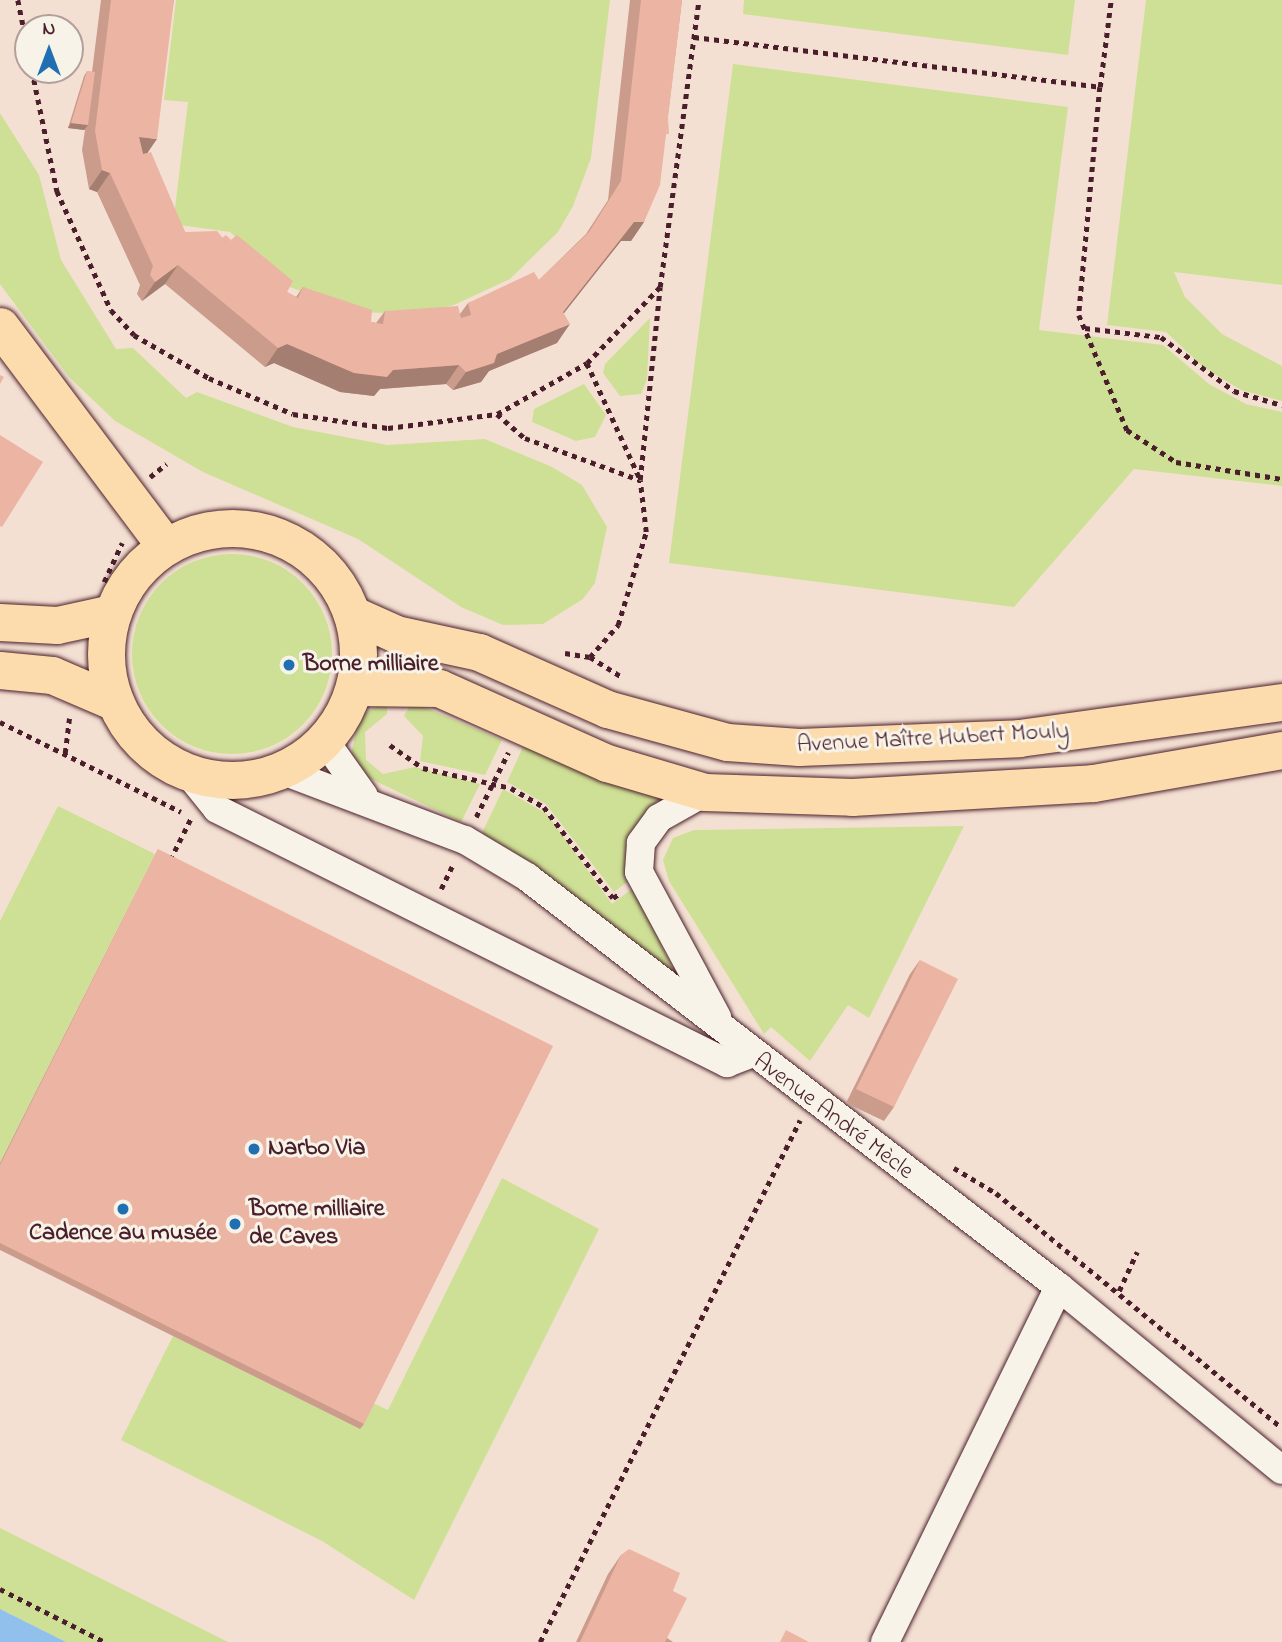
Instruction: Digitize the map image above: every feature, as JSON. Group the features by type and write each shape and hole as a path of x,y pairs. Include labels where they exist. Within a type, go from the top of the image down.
{"main road":[{"path":"0,326 165,546"},
{"path":"213,530 276,535 310,553 337,581 354,615 360,651 355,687 326,741 283,771 239,781 188,773 149,750 114,702 105,643 112,613 133,575 165,546 213,530"},
{"path":"0,622 57,625 112,613"},
{"name":"Avenue Maître Hubert Mouly","path":"354,615 396,634 479,652 543,683 663,727 799,747 1019,738 1282,702"},
{"path":"0,670 52,675 114,702"},
{"name":"Avenue Maître Hubert Mouly","path":"355,687 439,688 607,762 705,792 852,797 1093,783 1282,750"}],"street":[{"path":"326,741 364,796"},
{"name":"Avenue André Mècle","path":"283,771 364,796 465,840 589,922 723,1029 738,1058 808,1100 1059,1287 1282,1470"},
{"path":"188,773 217,809 429,914 738,1058"},
{"path":"705,792 659,817 640,843 639,872 723,1029"},
{"path":"885,1642 1059,1287"}],"path":[{"path":"590,657 618,625 646,532 640,480 660,288 699,0"},
{"path":"1111,0 1100,87 1079,315 1127,430 1176,462 1282,479"},
{"path":"694,37 1100,87"},
{"path":"35,84 57,191 111,310 134,335 209,378 293,414 344,426 388,428 497,414 587,363 660,288"},
{"path":"1084,328 1161,337 1234,391 1282,405"},
{"path":"587,363 640,480"},
{"path":"497,414 525,438 640,480"},
{"path":"543,683 558,652 590,657 633,684"},
{"path":"429,914 522,724"},
{"path":"166,867 191,817"},
{"path":"540,1642 808,1100"},
{"path":"1119,1291 1137,1252"},
{"path":"0,1589 105,1642"}],"green space":[{"path":"176,0 610,0 591,158 573,206 558,232 510,279 454,305 415,314 356,312 287,286 230,232 173,224 188,102 164,100"},
{"path":"744,0 1075,0 1068,55 743,14"},
{"path":"1146,0 1282,0 1282,285 1174,272 1185,297 1222,334 1282,366 1282,401 1241,390 1202,366 1166,332 1107,325"},
{"path":"733,64 1068,107 1039,330 1163,345 1209,384 1246,404 1282,412 1282,486 1134,469 1014,607 669,563"},
{"path":"0,113 39,175 61,260 116,349 133,348 186,398 197,392 293,427 387,445 485,439 552,467 582,485 607,527 595,583 583,599 543,624 503,625 461,607 358,539 203,472 115,421 69,377 0,284"},
{"path":"650,318 647,379 641,394 620,396 603,373 605,364"},
{"path":"584,384 606,415 595,437 576,441 532,422 534,409"},
{"path":"232,554 270,562 303,583 324,616 332,654 324,692 303,725 270,746 232,754 194,746 161,725 140,692 132,654 140,616 161,583 194,562"},
{"path":"387,701 387,714 365,732 366,760 383,774 415,767 480,784 461,822 367,777 351,755 359,716"},
{"path":"412,702 502,740 485,775 420,761 423,736 404,716"},
{"path":"523,747 660,797 648,812 630,880 614,892 546,804 507,782"},
{"path":"503,789 547,814 612,904 633,888 675,973 482,833"},
{"path":"58,806 155,854 0,1163 0,921"},
{"path":"964,826 869,1018 848,1005 810,1061 771,1027 764,1034 669,881 663,860 673,838 694,830"},
{"path":"502,1178 599,1229 414,1600 322,1541 121,1440 173,1336 360,1429 373,1403 388,1410"},
{"path":"0,1528 228,1642 66,1642 0,1609"}],"water":[{"path":"0,1609 66,1642 0,1642"}],"building":[{"path":"111,0 174,0 157,139 139,137 143,154 151,152 185,232 217,231 227,243 237,235 293,281 287,292 298,298 303,287 372,310 371,322 383,324 385,311 458,306 461,318 471,315 468,303 534,272 539,280 589,232 621,181 641,0 682,0 660,185 644,222 634,222 563,312 570,324 497,354 494,363 466,372 459,365 393,370 387,377 354,373 287,344 278,348 178,265 155,282 150,275 153,266 110,173 102,170 95,131"},
{"path":"87,71 95,72 88,125 71,123"},
{"path":"226,235 231,240 227,243 222,238"},
{"path":"0,435 43,462 2,527 0,526"},
{"name":"Narbo Via","path":"158,849 553,1046 364,1424 0,1243 0,1165"},
{"path":"920,960 958,979 894,1107 856,1089"},
{"path":"629,1549 680,1573 673,1591 687,1598 665,1642 580,1642 621,1555"},
{"path":"786,1630 809,1642 780,1642"}],"place":[{"name":"Borne milliaire","path":"289,665"},
{"name":"Narbo Via","path":"254,1149"},
{"name":"Cadence au musée","path":"123,1209"},
{"name":"Borne milliaire de Caves","path":"235,1224"}]}
